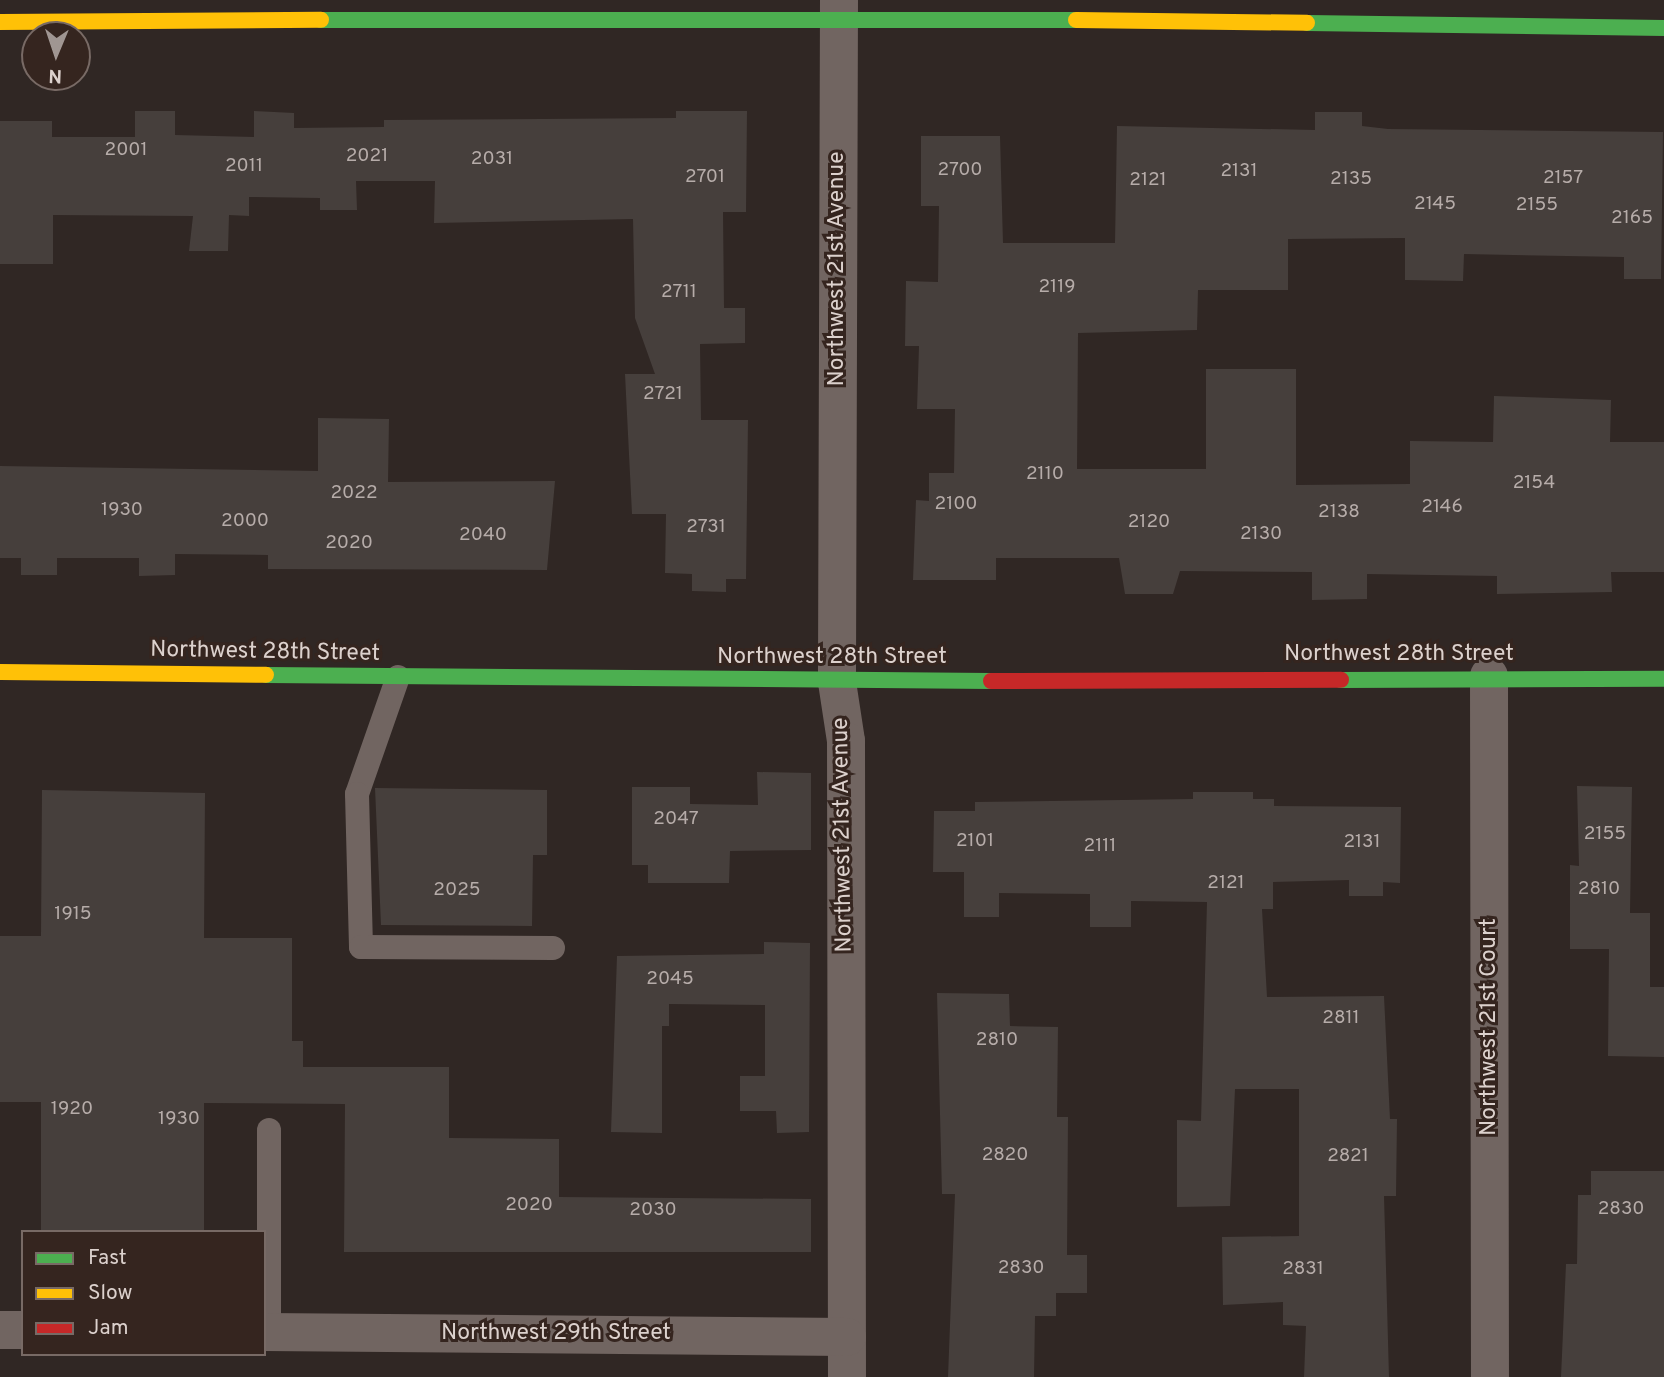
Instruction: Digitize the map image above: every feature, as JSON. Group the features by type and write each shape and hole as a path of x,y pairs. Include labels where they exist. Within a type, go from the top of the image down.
{"street":[{"path":"0,22 839,8 1664,28"},
{"name":"Northwest 21st Avenue","path":"839,8 837,682 846,741 847,1377"},
{"name":"Northwest 28th Street","path":"0,672 837,682 1489,676 1664,679"},
{"name":"Northwest 21st Court","path":"1489,676 1490,1377"},
{"path":"0,1330 21,1330"},
{"name":"Northwest 29th Street","path":"267,1332 847,1337"}],"lane":[{"path":"398,677 357,794 361,947 553,948"},
{"path":"267,1332 269,1130"}],"building":[{"path":"135,111 175,111 175,135 254,137 254,111 294,113 294,128 384,127 384,120 676,118 676,111 747,111 746,212 723,212 724,308 745,308 745,343 700,344 701,420 748,420 746,579 726,579 726,592 692,591 692,574 665,573 666,514 632,514 625,374 655,374 635,318 633,219 434,223 435,181 356,181 357,210 320,210 320,198 249,197 249,216 229,215 228,251 189,251 193,216 53,215 53,264 0,264 0,121 52,121 52,137 135,137"},
{"path":"1315,112 1362,112 1362,126 1388,129 1663,132 1661,279 1624,279 1624,257 1464,254 1463,281 1405,280 1405,238 1288,239 1288,290 1198,290 1197,330 1078,333 1077,469 1206,469 1206,369 1296,369 1296,485 1410,484 1410,441 1493,442 1494,396 1611,400 1610,442 1664,442 1664,572 1611,572 1612,592 1497,594 1497,576 1367,574 1367,599 1312,600 1312,572 1180,571 1173,594 1125,594 1119,558 996,558 996,580 913,580 916,500 929,501 929,473 954,473 955,409 917,409 919,346 905,346 906,281 938,282 939,206 921,206 921,136 1000,136 1003,243 1115,243 1117,126 1315,130"},
{"path":"318,418 389,419 388,482 555,481 547,570 268,569 268,555 175,554 175,575 139,576 139,558 57,558 57,575 21,575 21,558 0,558 0,466 318,471"},
{"path":"757,772 811,773 811,850 730,851 729,883 648,883 648,865 632,865 632,787 690,787 690,804 758,805"},
{"path":"1577,786 1632,787 1630,913 1650,913 1650,987 1664,987 1664,1057 1608,1056 1609,949 1570,949 1570,865 1579,866"},
{"path":"375,788 547,790 547,855 533,855 532,926 381,925"},
{"path":"42,790 205,793 204,938 292,938 292,1041 303,1041 303,1067 449,1067 449,1138 559,1139 559,1197 811,1199 811,1252 344,1252 345,1104 204,1103 204,1230 41,1230 41,1102 0,1102 0,936 41,936"},
{"path":"1193,792 1253,792 1253,799 1274,799 1274,806 1401,807 1400,883 1383,882 1383,896 1349,896 1349,880 1273,882 1273,909 1262,909 1267,997 1384,996 1390,1119 1397,1119 1396,1196 1384,1196 1389,1377 1304,1377 1306,1326 1283,1325 1283,1302 1223,1305 1222,1237 1299,1236 1299,1089 1235,1089 1230,1206 1177,1207 1177,1120 1201,1121 1207,902 1131,901 1131,927 1090,927 1090,894 999,893 999,917 964,917 964,872 933,872 934,811 975,811 975,802 1193,799"},
{"path":"764,942 810,943 809,1132 777,1133 776,1111 740,1111 740,1076 765,1076 765,1005 669,1004 669,1026 662,1026 662,1133 611,1132 617,956 764,954"},
{"path":"937,993 1009,994 1010,1026 1058,1027 1057,1117 1068,1117 1067,1255 1087,1255 1087,1293 1056,1293 1056,1316 1035,1316 1034,1377 948,1377 955,1194 942,1194"},
{"path":"1591,1171 1664,1171 1664,1377 1561,1377 1566,1264 1577,1264 1578,1195 1591,1195"}],"traffic: fast":[{"path":"321,20 1076,20"},
{"path":"1307,23 1664,28"},
{"path":"266,675 991,681"},
{"path":"1341,680 1664,679"}],"traffic: slow":[{"path":"0,22 321,20"},
{"path":"1076,20 1307,23"},
{"path":"0,672 266,675"}],"traffic: jam":[{"path":"991,681 1341,680"}]}
